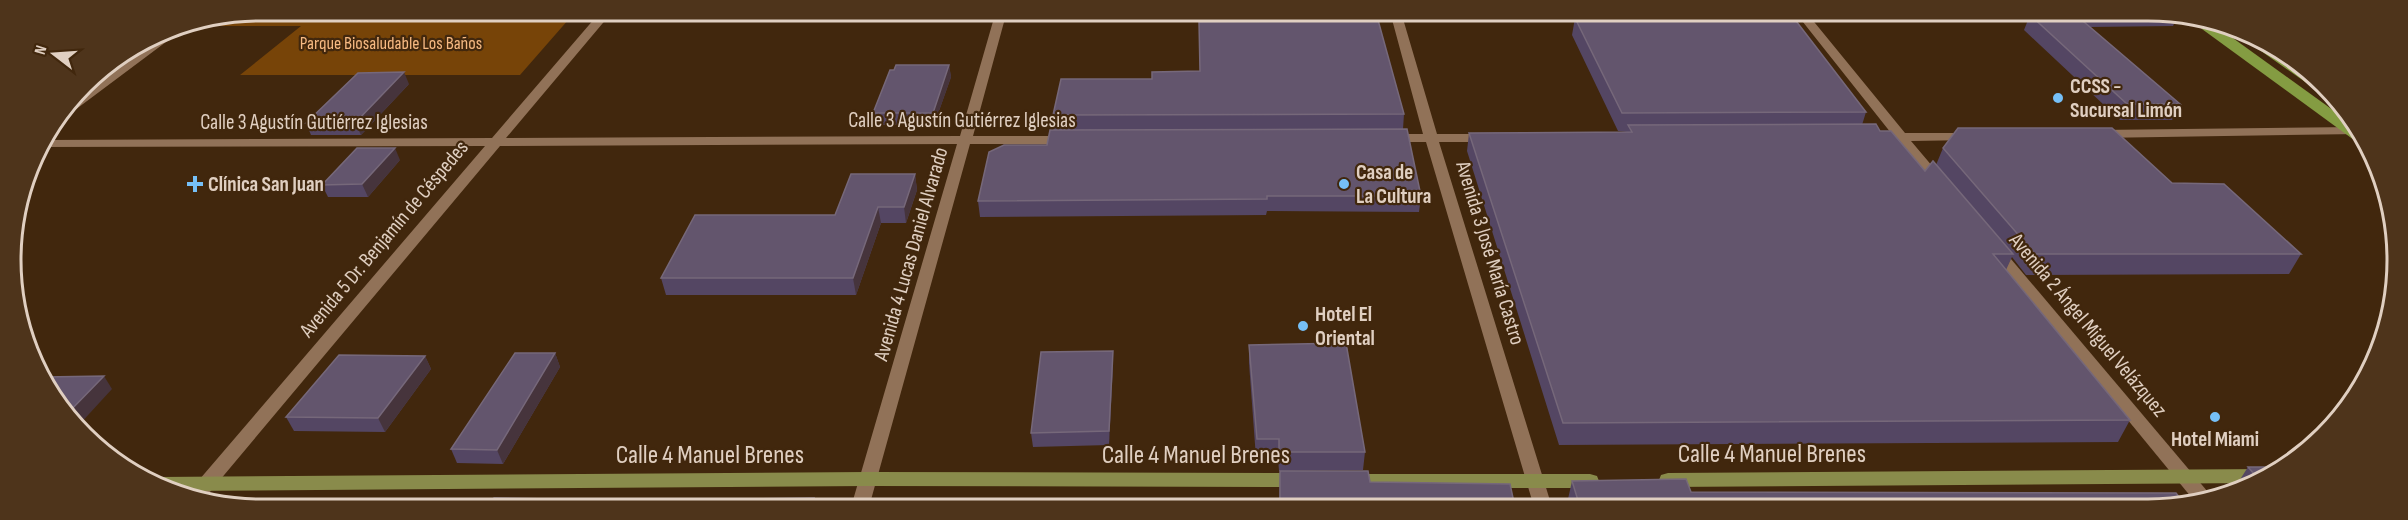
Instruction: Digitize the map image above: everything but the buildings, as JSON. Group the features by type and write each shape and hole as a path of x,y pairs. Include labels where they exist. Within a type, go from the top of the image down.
{"highway":[{"path":"2212,30 2346,126"}],"main road":[{"name":"Calle 4 Manuel Brenes","path":"1654,480 2250,476"},
{"name":"Calle 4 Manuel Brenes","path":"200,490 868,479 1607,481"}],"street":[{"name":"Avenida 5 Dr. Benjamín de Céspedes","path":"200,490 599,21"},
{"name":"Avenida 4 Lucas Daniel Alvarado","path":"862,499 999,21"},
{"name":"Avenida 3 José María Castro","path":"1398,21 1541,499"},
{"path":"1807,21 1947,192"},
{"path":"85,97 159,44"},
{"path":"2079,134 2350,133"},
{"path":"1865,137 1984,136"},
{"path":"1371,138 1502,138"},
{"name":"Calle 3 Agustín Gutiérrez Iglesias","path":"51,144 1085,140"},
{"name":"Avenida 2 Ángel Miguel Velázquez","path":"1985,238 2199,493"}],"green space":[{"name":"Parque Biosaludable Los Baños","path":"260,21 567,21 520,75 240,75 301,26 213,26"}],"place":[{"name":"CCSS - Sucursal Limón","path":"2058,98"},
{"name":"Clínica San Juan","path":"195,184"},
{"name":"Casa de La Cultura","path":"1344,184"},
{"name":"Hotel El Oriental","path":"1303,326"},
{"name":"Hotel Miami","path":"2215,417"}]}
